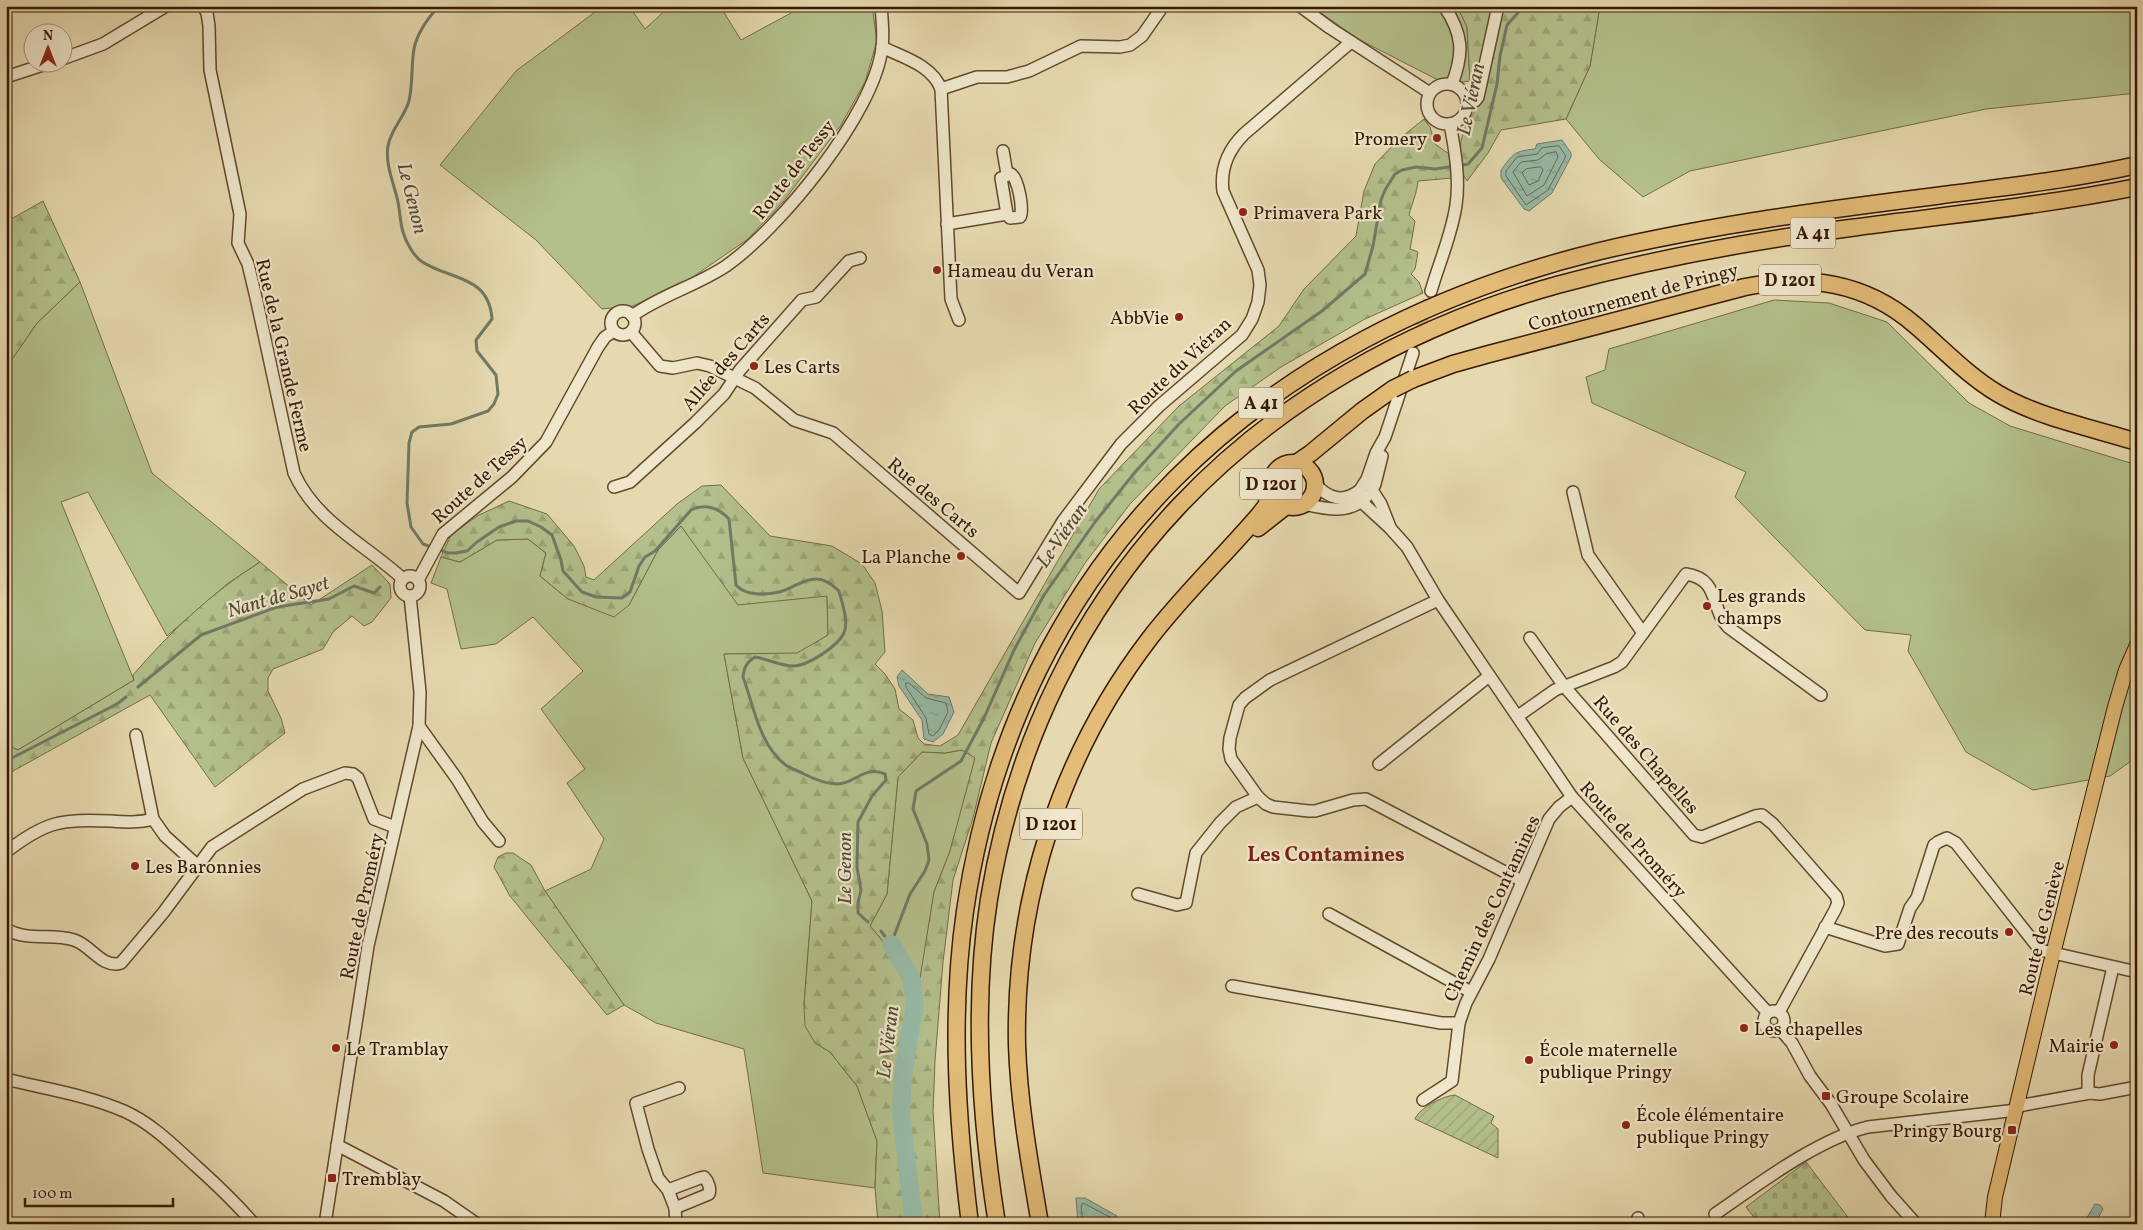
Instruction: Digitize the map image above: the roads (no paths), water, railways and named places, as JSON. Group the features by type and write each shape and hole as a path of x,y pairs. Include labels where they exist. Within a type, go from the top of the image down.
{"highway":[{"name":"A 41","path":"970,1224 959,1124 957,1002 965,916 971,879 985,814 997,772 1028,692 1081,596 1104,562 1149,507 1210,445 1260,404 1301,376 1366,337 1453,298 1542,267 1599,252 1738,224 2038,183 2137,165"},
{"name":"A 41","path":"997,1224 988,1163 982,1092 981,984 989,902 1003,833 1016,786 1033,737 1050,699 1088,626 1113,588 1159,528 1214,471 1269,424 1334,380 1405,342 1440,326 1532,293 1635,265 1725,248 1845,228 2031,205 2137,187"},
{"name":"Contournement de Pringy","path":"1040,1224 1020,1088 1018,1008 1019,978 1026,922 1046,839 1075,762 1098,717 1123,676 1150,638 1177,605 1266,506 1276,471 1283,466 1295,464 1311,453 1351,419 1393,390 1413,379 1453,364 1736,289 1775,282 1804,280 1847,288 1886,304 1907,318 1981,383 2014,402 2137,442"},
{"name":"Contournement de Pringy","path":"1304,504 1312,494 1314,481 1322,458 1351,419"},
{"name":"D 1201","path":"1295,464 1306,468 1314,481"},
{"name":"D 1201","path":"1271,490 1278,501 1286,506 1295,507 1304,504"},
{"name":"D 1201","path":"1048,1224 1030,1110 1025,1048 1026,1009 1034,923 1044,874 1060,823 1090,749 1118,698 1142,663 1172,623 1213,576 1261,524 1286,506"}],"main road":[{"name":"Route de Genève","path":"1991,1222 2053,953 2115,707 2126,670 2137,645"}],"street":[{"path":"72,55 103,44 166,6"},
{"name":"Rue de la Grande Ferme","path":"203,6 209,26 210,70 240,214 238,243 248,264 258,302 294,473 307,498 328,520 404,579"},
{"name":"Route de Tessy","path":"632,316 722,268 758,240 794,202 854,118 869,87 882,47 881,6"},
{"path":"941,89 977,77 1007,77 1029,71 1081,46 1126,46 1138,39 1163,6"},
{"path":"1300,6 1351,42 1430,93"},
{"path":"1444,6 1459,33 1461,46 1457,70 1452,84"},
{"path":"1468,103 1475,101 1478,97 1498,6"},
{"name":"Route du Viéran","path":"1019,593 1063,521 1121,444 1159,406 1242,335 1252,319 1258,302 1258,270 1223,191 1222,179 1225,163 1231,148 1244,134 1351,42"},
{"path":"882,47 928,70 936,79 941,89 951,299 958,320"},
{"path":"6,77 22,72"},
{"path":"1452,84 1465,93 1468,103 1463,117 1450,124 1438,122 1429,112 1428,99 1430,93 1440,85 1452,84"},
{"path":"1431,291 1454,218 1458,191 1450,124"},
{"path":"947,224 1007,214 1013,219 1020,216 1022,213 1016,178 1014,175 1007,174 1003,151"},
{"name":"Allée des Carts","path":"614,487 630,482 695,423 724,394 734,378 802,300 816,297 849,261 860,258"},
{"path":"625,311 632,316 635,323 631,332 622,335 614,331 612,320 617,313 625,311"},
{"name":"Route de Tessy","path":"418,580 443,534 512,478 538,451 558,422 598,346 605,337 614,331"},
{"name":"Rue des Carts","path":"631,332 660,366 674,368 703,363 758,390 794,420 826,430 839,438 1019,593"},
{"path":"1304,504 1338,510 1348,508 1365,494 1367,479 1376,453 1385,437 1413,353"},
{"path":"1314,481 1328,496 1336,499 1365,494"},
{"path":"1574,492 1588,555 1643,633"},
{"name":"Route de Proméry","path":"1365,494 1411,554 1438,600 1572,797 1773,1012 1765,1020 1767,1027 1772,1030 1780,1029 1788,1037 1806,1071 1831,1104 1878,1180 1913,1221"},
{"path":"1518,716 1555,690 1614,668 1628,655 1686,574 1695,575 1703,579 1710,588 1719,614 1728,627 1821,694"},
{"path":"411,576 418,580 420,586 418,592 410,596 402,591 401,584 404,579 411,576"},
{"name":"Route de Proméry","path":"325,1224 368,946 419,726 420,692 410,596"},
{"path":"1438,600 1270,680 1245,698 1236,712 1229,749 1231,759 1258,797 1273,807 1316,811 1353,800 1366,799 1522,881"},
{"name":"Rue des Chapelles","path":"1530,638 1564,686 1694,835 1702,837 1762,815 1767,818 1836,896 1838,903 1835,910 1773,1012"},
{"path":"1379,764 1489,676"},
{"path":"419,726 457,779 483,822 499,841"},
{"path":"136,735 153,819 165,836 198,866"},
{"path":"6,929 29,937 72,939 86,946 107,963 115,964 124,961 163,913 212,847 309,785 345,773 353,774 358,778 374,819 379,823 395,828"},
{"path":"1138,894 1177,905 1186,903 1196,853 1220,822 1236,807 1258,797"},
{"name":"Chemin des Contamines","path":"1232,986 1441,1023 1459,1022 1471,992 1489,959 1550,819 1559,807 1572,797"},
{"path":"6,852 34,832 54,823 78,820 140,822 153,819"},
{"path":"1825,928 1885,946 1898,944 1910,908 1917,898 1934,845 1948,838 1956,843 2036,948 2043,952 2137,972"},
{"path":"1329,914 1471,992"},
{"path":"2090,1092 2088,1089 2088,1075 2113,967"},
{"path":"1773,1012 1784,1020 1780,1029"},
{"path":"1423,1100 1452,1081 1459,1022"},
{"path":"6,1079 90,1100 124,1111 139,1119 174,1146 225,1193 254,1224"},
{"path":"1714,1214 1818,1146 1848,1132 1868,1127 2018,1108 2090,1092 2100,1094 2137,1087"},
{"path":"676,1224 675,1208 668,1190 658,1178 636,1103 679,1088"},
{"path":"337,1145 444,1201 477,1224"},
{"path":"668,1190 704,1177 710,1189 708,1194 675,1208"}],"water":[{"path":"1562,140 1571,153 1571,157 1552,193 1529,211 1524,209 1501,178 1501,170 1511,157 1518,152 1535,149 1537,144"},
{"path":"902,670 928,694 949,697 954,712 943,734 933,742 924,739 922,720 899,686 897,677"},
{"path":"1076,1198 1085,1198 1117,1216 1115,1224 1078,1224"},
{"path":"2095,1204 2100,1205 2103,1209 2095,1224 2085,1221"}],"waterway":[{"name":"Le Genon","path":"439,6 423,26 415,43 409,101 388,146 389,167 403,232 413,252 421,261 475,286 489,304 492,319 476,340 477,351 496,375 498,394 494,404 488,411 451,424 419,427 412,432 409,443 407,503 411,527 423,544 448,553 456,553 467,551 499,527 516,521 528,521 552,535 563,571 582,592 596,597 622,598 630,592 639,566 645,557 655,551 691,510 707,507 716,509 729,519 736,585 740,589 756,594 774,593 784,591 811,579 826,581 837,589 846,623 844,633 836,644 814,659 793,666 755,657 746,665 743,677 754,713 764,737 770,748 787,766 816,779 833,784 844,783 865,773 877,772 885,774 886,780 872,796 858,822 857,867 861,890 858,913 868,922"},
{"name":"Le Viéran","path":"891,944 910,894 925,871 929,860 927,844 913,809 916,791 961,761 984,718 1014,650 1044,595 1095,522 1136,471 1179,424 1236,371 1322,311 1365,274 1373,246 1381,200 1395,174 1402,170 1416,167 1435,169 1468,164 1482,148 1497,84 1500,56 1507,25 1524,6"},
{"name":"Nant de Sayet","path":"138,687 201,635 277,607 329,599 354,586 374,593 380,587"},
{"name":"Nant de Sayet","path":"6,761 117,704 126,697"},
{"name":"Le Genon","path":"881,931 891,944"},
{"name":"Le Viéran","path":"891,944 911,977 915,1004 903,1075 901,1113 914,1224"}],"tunnel":[{"path":"1416,342 1431,291"}],"place":[{"name":"Promery","path":"1437,138"},
{"name":"Primavera Park","path":"1243,212"},
{"name":"Hameau du Veran","path":"937,270"},
{"name":"AbbVie","path":"1179,317"},
{"name":"Les Carts","path":"754,366"},
{"name":"La Planche","path":"961,556"},
{"name":"Les grands champs","path":"1707,606"},
{"name":"Les Baronnies","path":"135,866"},
{"name":"Pre des recouts","path":"2009,932"},
{"name":"Les chapelles","path":"1744,1028"},
{"name":"Mairie","path":"2114,1045"},
{"name":"Le Tramblay","path":"336,1048"},
{"name":"École maternelle publique Pringy","path":"1529,1060"},
{"name":"Groupe Scolaire","path":"1826,1096"},
{"name":"École élémentaire publique Pringy","path":"1626,1125"},
{"name":"Pringy Bourg","path":"2012,1130"},
{"name":"Tremblay","path":"332,1178"}],"district":[{"name":"Les Contamines","path":"1326,854"}]}
